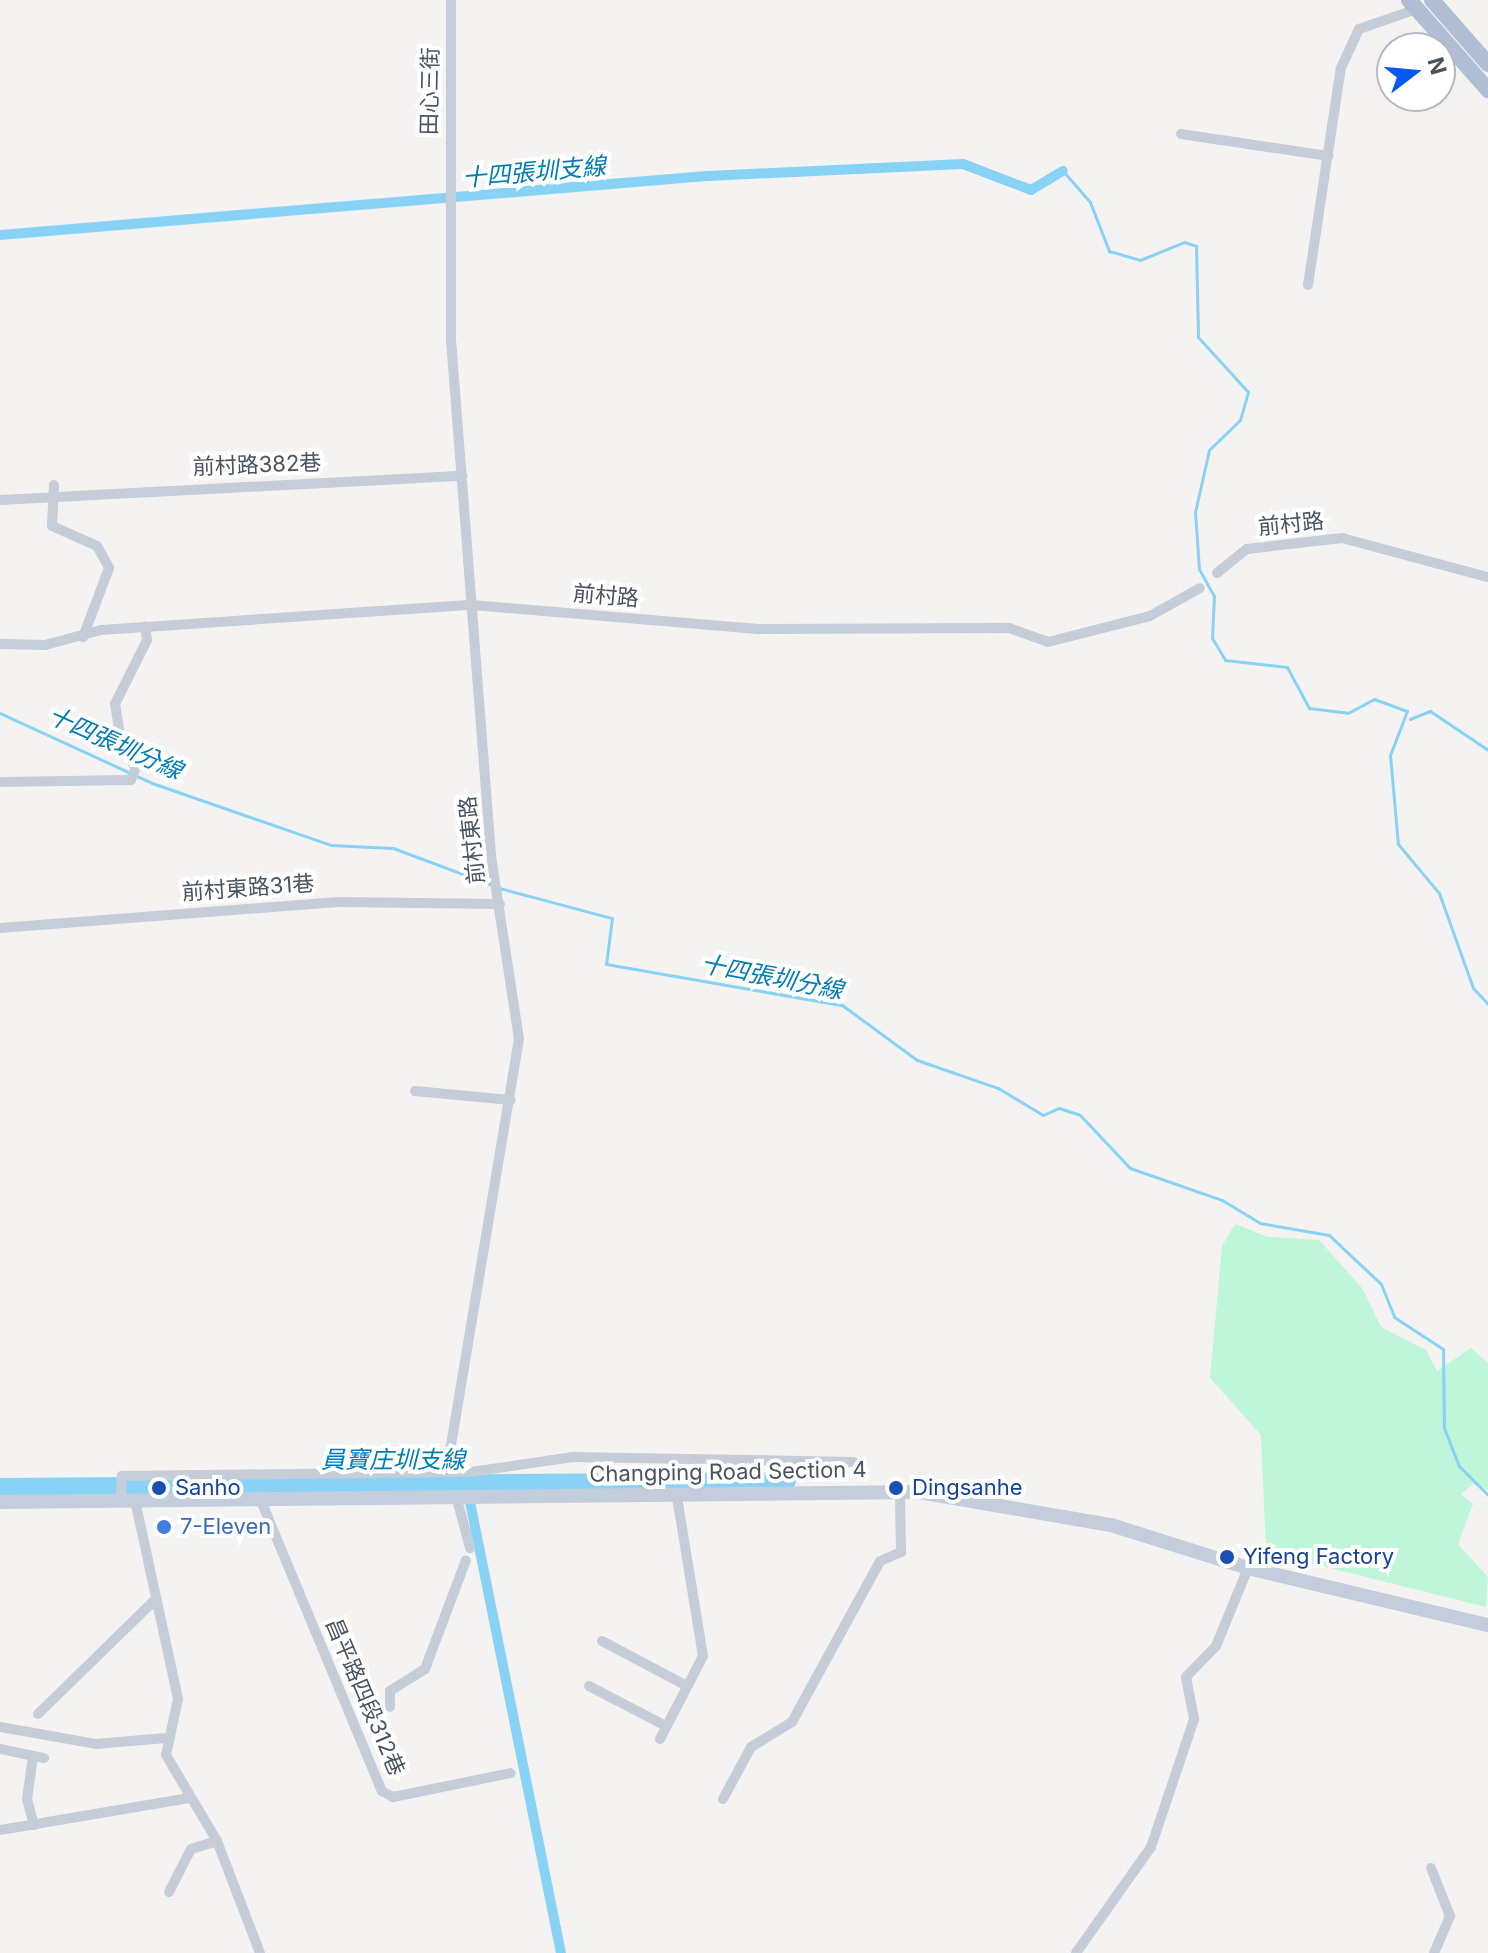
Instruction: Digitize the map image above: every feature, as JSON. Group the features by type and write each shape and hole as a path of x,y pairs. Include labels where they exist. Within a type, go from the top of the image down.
{"main road":[{"path":"1432,0 1488,64"},
{"path":"1413,4 1488,90"}],"street":[{"name":"田心三街","path":"446,200 451,0"},
{"path":"1308,285 1341,68 1359,29 1413,4"},
{"path":"1181,134 1328,156"},
{"name":"前村東路","path":"446,200 472,605 500,904 519,1039 447,1469"},
{"name":"前村路382巷","path":"0,500 54,489 462,476"},
{"path":"54,489 52,526 97,546 109,568 83,637"},
{"name":"前村路","path":"1217,573 1247,549 1279,542 1377,544 1488,577"},
{"name":"前村路","path":"0,644 83,637 145,626 472,605 758,629 1009,628 1048,642 1150,616 1200,588"},
{"path":"0,782 131,780 136,767 122,747 115,704 147,640 145,626"},
{"name":"前村東路31巷","path":"0,928 338,902 500,904"},
{"path":"415,1091 511,1100"},
{"path":"260,1953 217,1841 166,1755 166,1738 179,1709 155,1600 122,1476 447,1469 573,1457 854,1462"},
{"path":"723,1799 751,1747 792,1722 880,1561 901,1552 900,1492"},
{"name":"Changping Road Section 4","path":"0,1502 259,1496 677,1498 900,1492 1085,1520 1248,1568 1488,1625"},
{"name":"昌平路四段312巷","path":"259,1496 382,1791 393,1797 511,1773"},
{"path":"456,1496 470,1548"},
{"path":"660,1739 703,1656 677,1498"},
{"path":"390,1707 390,1691 425,1669 466,1560"},
{"path":"1076,1953 1151,1847 1194,1719 1186,1677 1216,1646 1248,1568"},
{"path":"38,1714 155,1600"},
{"path":"602,1641 687,1686"},
{"path":"589,1686 666,1726"},
{"path":"0,1727 96,1744 166,1738"},
{"path":"0,1749 38,1757 27,1799 34,1825"},
{"path":"0,1830 189,1798"},
{"path":"169,1892 191,1849 217,1841"},
{"path":"1431,1868 1450,1916 1434,1953"}],"green space":[{"path":"1235,1224 1268,1237 1319,1240 1362,1288 1381,1327 1426,1350 1437,1371 1471,1348 1488,1363 1488,1490 1473,1484 1461,1494 1473,1504 1458,1544 1488,1577 1486,1607 1266,1552 1261,1435 1210,1378 1222,1246"}],"waterway":[{"name":"十四張圳支線","path":"0,235 707,176 963,164 1031,190 1063,171"},
{"path":"1063,171 1090,202 1109,251 1140,260 1184,242 1196,246 1198,337 1248,392 1240,420 1209,450 1195,512 1199,569 1214,596 1212,638 1225,660 1287,667 1309,708 1348,713 1374,699 1407,711 1390,755 1398,844 1439,893 1473,988 1488,1004"},
{"path":"1410,719 1430,711 1488,750"},
{"name":"十四張圳分線","path":"0,713 152,783 331,845 393,848 492,885"},
{"name":"十四張圳分線","path":"499,888 612,918 606,964 842,1005 917,1060 998,1088 1043,1115 1059,1108 1080,1115 1130,1168 1222,1200 1260,1223 1329,1235 1381,1284 1394,1317 1443,1349 1444,1428 1459,1466 1488,1495"},
{"name":"員寶庄圳支線","path":"0,1487 787,1481"},
{"path":"466,1482 561,1953"}],"place":[{"name":"Sanho","path":"159,1488"},
{"name":"Dingsanhe","path":"896,1488"},
{"name":"7-Eleven","path":"164,1527"},
{"name":"Yifeng Factory","path":"1227,1557"}]}
